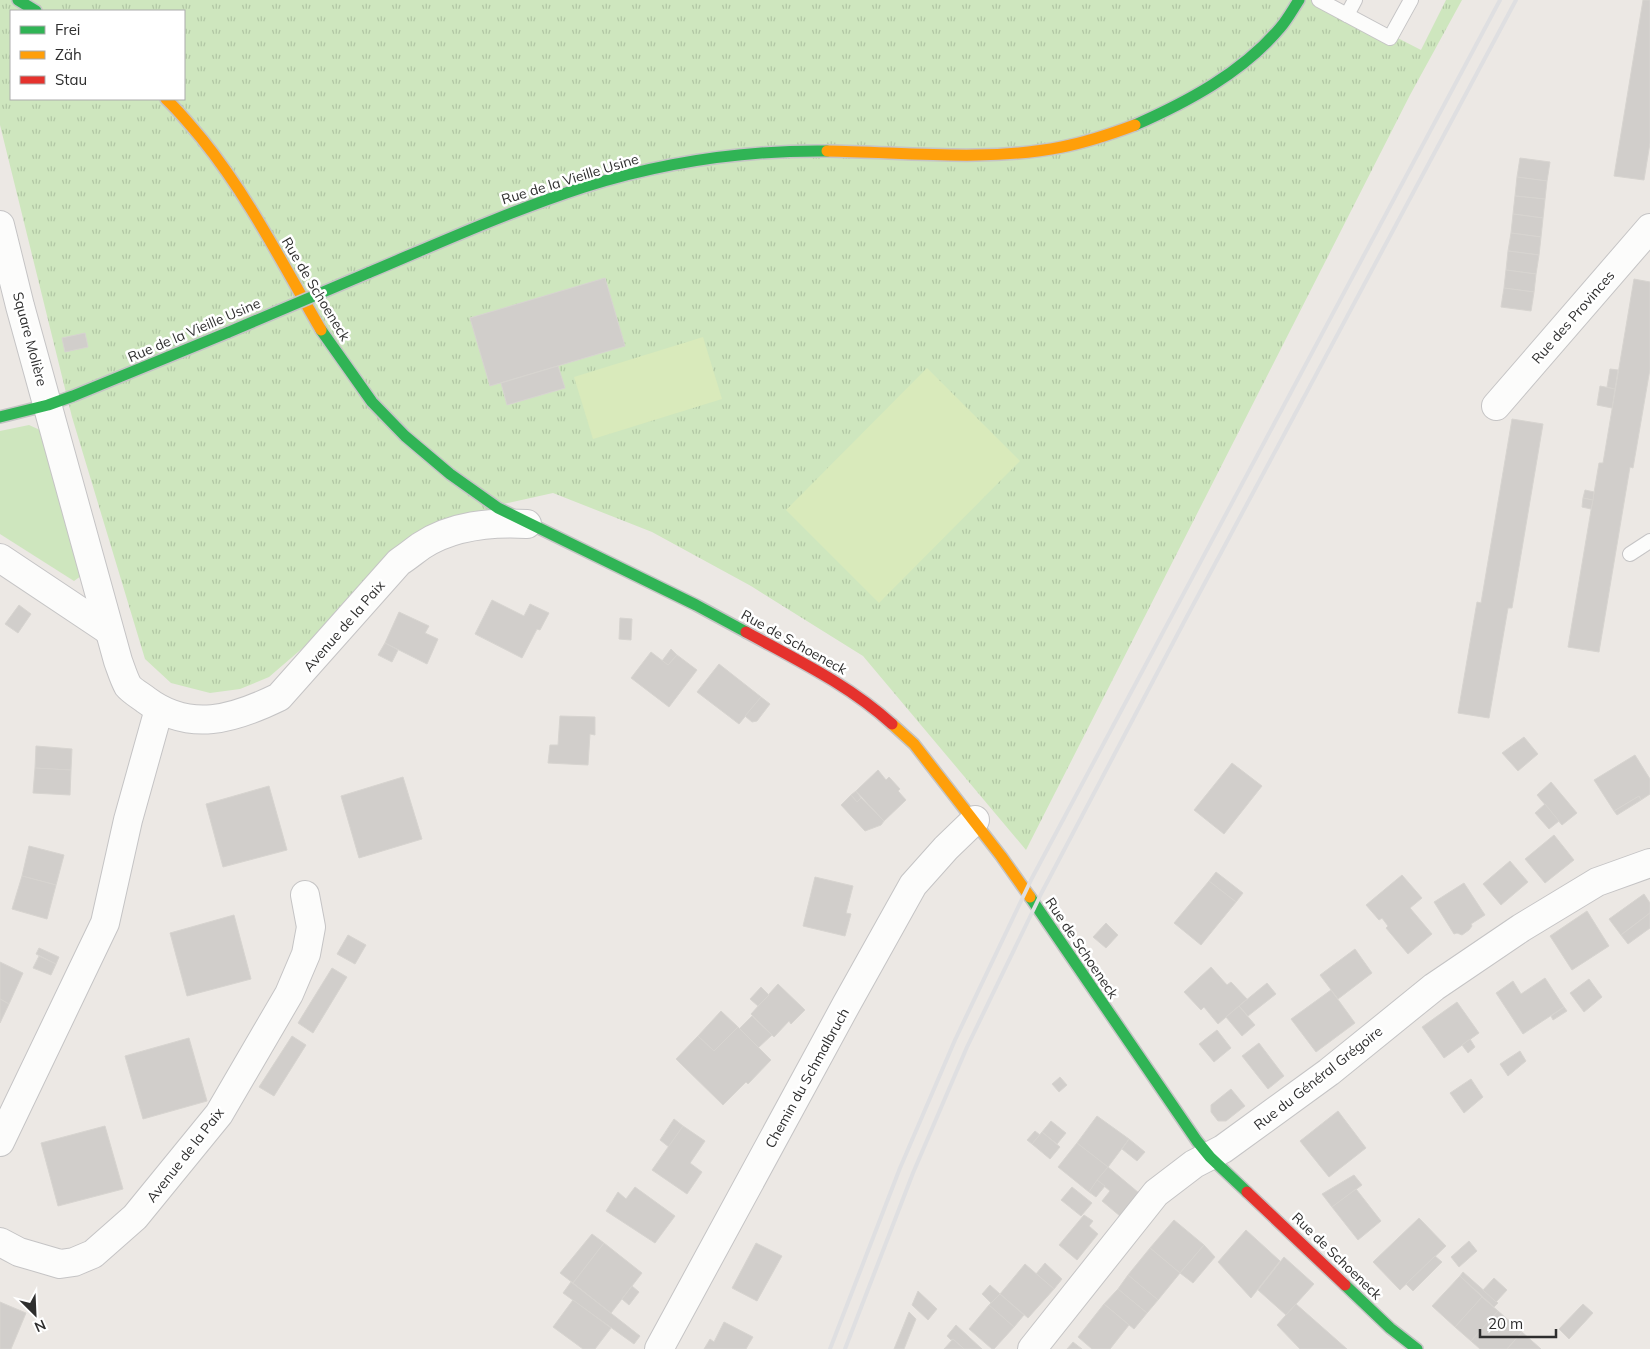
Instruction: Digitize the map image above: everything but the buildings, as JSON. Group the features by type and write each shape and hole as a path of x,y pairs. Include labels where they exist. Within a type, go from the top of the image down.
{"main road":[{"path":"18,0 34,10"},
{"name":"Rue de la Vieille Usine","path":"48,405 229,332 498,217 598,183 660,168 732,157 801,151 994,154 1078,144 1115,133 1162,113 1214,84 1249,58 1279,28 1300,0"},
{"name":"Rue de Schoeneck","path":"167,100 184,117 217,158 242,196 325,338 372,402 405,436 450,474 498,508 527,524 696,605 826,675 874,709 914,744 1001,856 1197,1141 1210,1157 1390,1328 1417,1349"},
{"name":"Square Molière","path":"0,417 48,405"}],"street":[{"name":"Square Molière","path":"0,225 8,292 48,405"},
{"name":"Rue des Provinces","path":"1496,406 1650,228"},
{"name":"Avenue de la Paix","path":"48,405 108,630 129,687 159,709 188,718 212,720 235,715 257,708 279,697 399,562 423,545 448,533 477,525 505,522 527,524"},
{"path":"0,558 108,630"},
{"path":"0,1142 105,923 128,820 159,709"},
{"name":"Chemin du Schmalbruch","path":"658,1349 914,885 946,848 974,820"},
{"name":"Rue du Général Grégoire","path":"1032,1349 1156,1193 1194,1164 1210,1157 1247,1132 1329,1072 1434,987 1521,928 1596,882 1650,863"},
{"name":"Avenue de la Paix","path":"0,1242 19,1252 60,1264 74,1262 93,1254 135,1217 219,1114 288,994 306,954 311,927 305,895"}],"lane":[{"path":"1319,0 1390,38 1411,0"},
{"path":"1347,15 1355,0"},
{"path":"1630,554 1650,541"}],"green space":[{"path":"0,0 1324,0 1421,50 1446,0 1462,0 1410,95 1026,850 863,656 751,586 652,532 553,493 499,505 353,594 305,646 269,677 240,689 210,693 171,683 145,659 72,417 0,125"},
{"path":"703,337 722,399 593,439 574,377"},
{"path":"927,368 1020,461 879,603 786,510"},
{"path":"29,425 40,430 81,576 74,581 0,534 0,431"}],"railway":[{"path":"830,1349 900,1168 955,1040 1032,878 1500,0"},
{"path":"845,1349 913,1173 967,1047 1042,892 1516,0"}],"traffic: fast":[{"path":"18,0 34,10"},
{"path":"1135,125 1194,96 1249,59 1283,25 1299,0"},
{"path":"368,273 529,206 584,187 643,171 735,156 796,151 827,151"},
{"path":"229,332 368,273"},
{"path":"321,330 372,402 405,436 450,474 498,508 696,605 746,632"},
{"path":"0,417 48,405 73,396 229,332"},
{"path":"1030,897 1197,1141 1210,1157 1247,1192"},
{"path":"1345,1285 1390,1328 1417,1349"}],"traffic: slow":[{"path":"167,100 202,139 235,184 321,330"},
{"path":"827,151 945,155 1033,152 1099,138 1135,125"},
{"path":"892,724 914,744 1001,856 1030,897"}],"traffic: jam":[{"path":"746,632 840,685 892,724"},
{"path":"1247,1192 1345,1285"}]}
